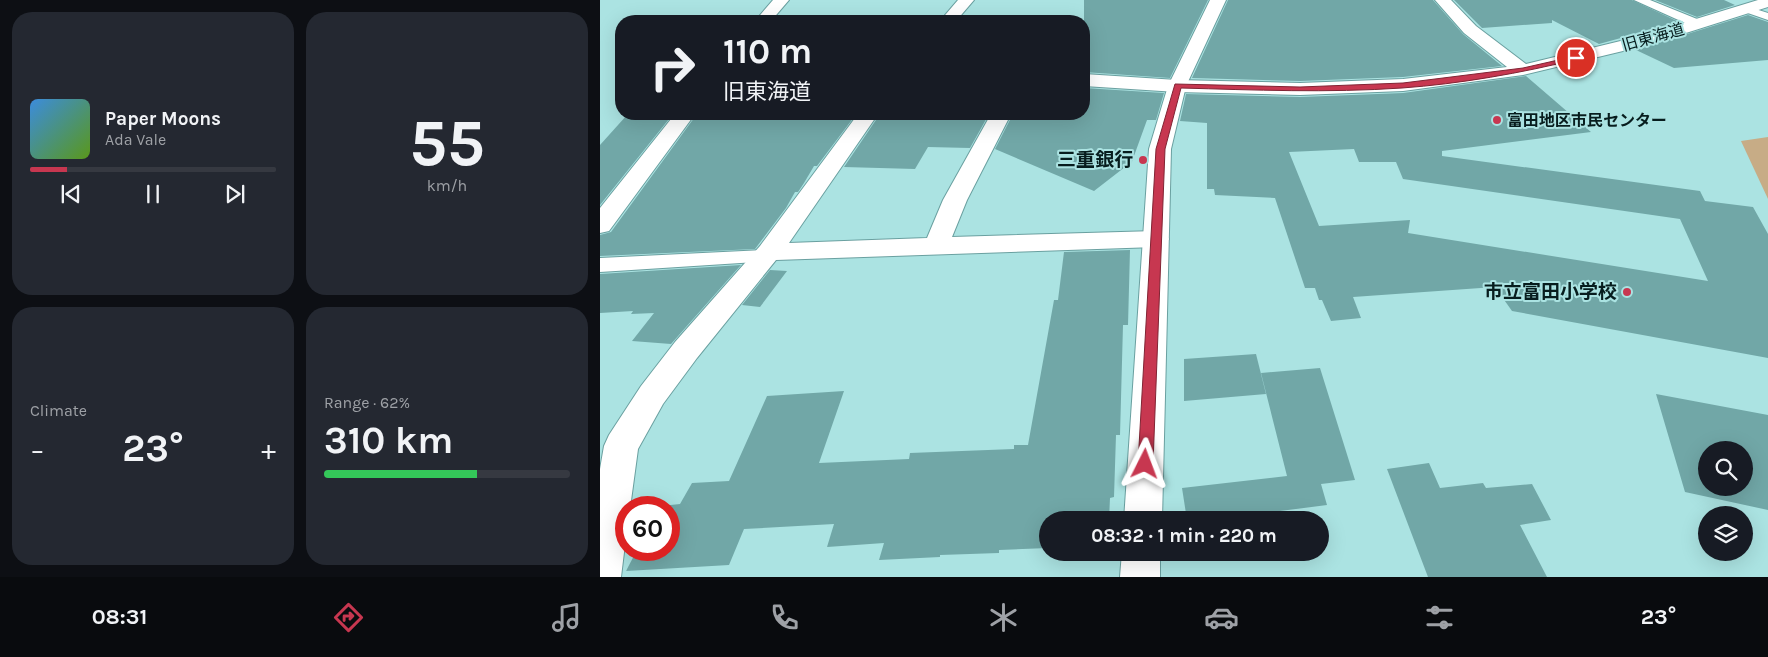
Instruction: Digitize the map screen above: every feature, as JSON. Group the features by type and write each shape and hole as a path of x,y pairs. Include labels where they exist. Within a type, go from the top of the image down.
{"street":[{"path":"768,15 781,0"},
{"path":"953,15 966,0"},
{"path":"1143,511 1160,149 1177,86 1218,0"},
{"path":"1443,0 1472,32 1523,70"},
{"name":"旧東海道","path":"1090,80 1177,86 1300,89 1403,86 1523,70 1642,41 1698,24 1751,4"},
{"path":"600,225 680,120"},
{"path":"601,577 621,446 663,380 767,254 864,120"},
{"path":"936,246 956,200 998,120"},
{"path":"767,254 1156,239"},
{"path":"1140,577 1141,561"}],"lane":[{"path":"1640,0 1698,24"},
{"path":"1751,4 1768,17"},
{"path":"600,265 767,254"}],"shaded area":[{"path":"1768,137 1768,199 1741,141"}],"building":[{"path":"1084,0 1208,0 1170,78 1090,72 1090,15 1084,15"},
{"path":"1228,0 1433,0 1463,34 1502,66 1403,77 1300,81 1192,78"},
{"path":"1454,0 1632,0 1679,22 1599,44 1552,20 1552,23 1482,28"},
{"path":"1655,0 1724,0 1735,5 1697,17"},
{"path":"1748,15 1768,22 1768,60 1674,68 1636,50"},
{"path":"1526,76 1591,132 1442,151 1442,156 1700,191 1705,201 1753,207 1768,234 1768,358 1512,311 1495,287 1353,297 1361,318 1331,321 1322,300 1319,300 1315,288 1305,288 1275,198 1215,195 1214,189 1207,189 1207,123 1180,121 1186,94 1300,97 1403,93","holes":["1354,149 1359,162 1396,162 1403,179 1680,219 1708,281 1408,233 1410,220 1319,226 1289,152"]},
{"path":"1090,88 1164,93 1156,120 1147,120 1130,167 1125,167 1094,191 995,149 1010,120 1090,120"},
{"path":"622,120 668,120 600,205 600,145"},
{"path":"693,120 852,120 817,166 814,166 798,192 795,192 786,208 755,249 600,256 600,235 611,232"},
{"path":"876,120 986,120 970,148 928,147 915,169 844,167"},
{"path":"1130,250 1128,325 1123,325 1120,435 1116,435 1114,497 1110,498 1109,511 1039,511 1039,548 999,550 999,553 879,560 884,543 827,547 834,524 744,529 729,565 626,571 631,561 680,561 680,504 692,483 729,481 767,396 844,391 819,463 909,459 910,453 1014,449 1014,445 1028,445 1054,300 1058,300 1064,252"},
{"path":"741,265 671,344 632,341 654,313 631,314 633,311 600,313 600,274"},
{"path":"770,270 787,271 760,307 742,305"},
{"path":"1256,354 1266,394 1184,401 1184,359"},
{"path":"1320,368 1355,480 1321,484 1327,505 1281,511 1186,511 1182,488 1287,476 1261,373"},
{"path":"1656,394 1768,415 1768,510 1703,496 1753,496 1753,441 1698,441 1698,495 1685,492"},
{"path":"1429,463 1440,488 1483,483 1486,488 1532,484 1551,520 1520,525 1547,577 1428,577 1387,469"}],"place":[{"name":"富田地区市民センター","path":"1497,120"},
{"name":"三重銀行","path":"1143,160"},
{"name":"市立富田小学校","path":"1627,292"}],"route":[{"path":"1145,464 1160,149 1177,86 1300,89 1403,86 1523,70 1576,58"}]}
